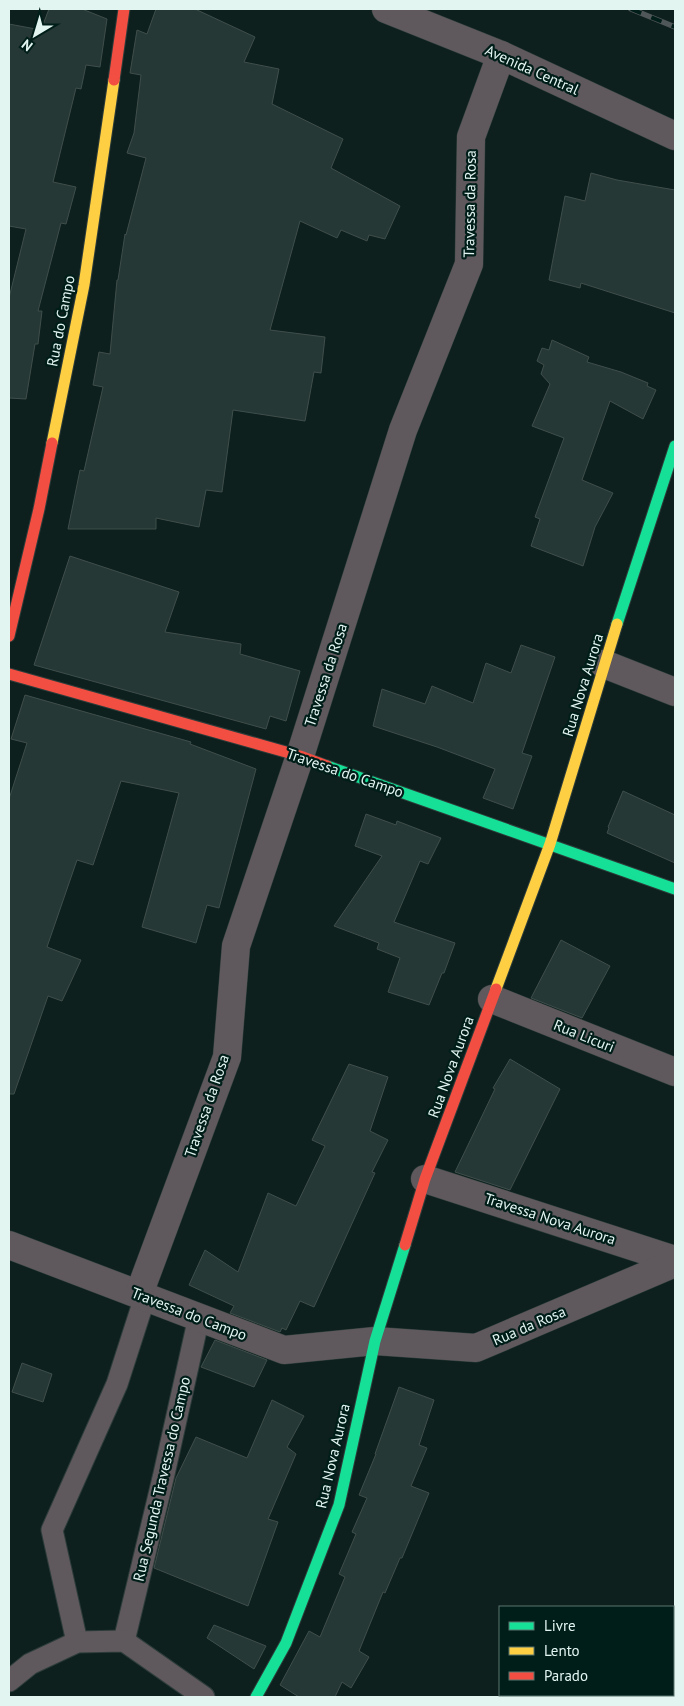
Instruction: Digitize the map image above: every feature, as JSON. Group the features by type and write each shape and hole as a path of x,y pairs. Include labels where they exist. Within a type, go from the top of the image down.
{"street":[{"name":"Rua do Campo","path":"9,636 39,509 84,285 124,9"},
{"name":"Avenida Central","path":"386,9 501,55 675,136"},
{"name":"Travessa da Rosa","path":"142,1296 227,1057 236,946 300,756 403,430 469,264 471,137 501,55"},
{"name":"Rua Nova Aurora","path":"256,1697 286,1643 339,1506 375,1341 425,1178 550,844 604,664 675,446"},
{"path":"604,664 675,692"},
{"name":"Travessa do Campo","path":"9,674 300,756 675,889"},
{"name":"Rua Licuri","path":"492,999 675,1072"},
{"name":"Travessa Nova Aurora","path":"425,1178 675,1262"},
{"name":"Travessa do Campo","path":"9,1245 284,1350 375,1341"},
{"name":"Rua da Rosa","path":"375,1341 476,1348 675,1262"}],"lane":[{"path":"77,1642 52,1530 117,1384 142,1296"},
{"name":"Rua Segunda Travessa do Campo","path":"124,1641 199,1317"},
{"path":"9,1681 30,1664 77,1642 124,1641 204,1697"}],"building":[{"path":"49,9 82,9 107,19 100,67 86,65 81,89 76,88 53,182 76,187 66,224 61,223 38,311 42,311 38,344 35,344 26,399 9,398 9,298 26,229 9,226 9,24 41,30"},
{"path":"156,9 195,9 255,37 244,62 279,69 272,104 343,139 331,168 400,206 385,239 369,235 367,241 341,230 337,238 300,221 270,330 325,337 321,373 314,372 305,421 233,410 222,492 206,490 199,527 156,518 156,529 68,529 80,470 84,471 103,387 93,385 99,352 110,354 117,280 125,234 146,158 127,153 134,133 141,75 130,73 137,30 147,34"},
{"path":"591,173 617,180 675,190 675,313 581,283 580,288 549,280 565,196 585,201"},
{"path":"552,340 589,357 587,362 621,372 648,383 647,386 656,390 643,419 610,401 582,480 613,493 595,527 583,566 531,546 540,519 535,517 564,438 532,426 550,384 541,374 544,365 537,361 542,348 549,350"},
{"path":"70,556 179,592 165,632 241,644 240,654 300,671 286,721 270,716 266,729 34,665"},
{"path":"521,645 555,657 522,753 532,756 513,809 483,798 495,769 373,726 382,689 425,704 432,686 473,703 486,663 511,673"},
{"path":"25,695 191,742 190,744 256,769 219,908 207,905 196,943 142,927 179,793 121,781 93,865 77,860 47,947 81,960 62,1001 48,996 14,1094 9,1094 9,799 27,743 11,739"},
{"path":"623,791 675,815 675,863 607,833"},
{"path":"366,814 396,825 397,821 441,838 428,864 420,861 394,922 455,943 429,1005 388,992 400,958 377,949 379,943 334,926 382,856 355,846"},
{"path":"561,940 610,966 582,1018 531,998"},
{"path":"510,1059 560,1089 510,1190 455,1172 495,1089 493,1088"},
{"path":"349,1064 388,1077 370,1131 388,1140 372,1172 375,1173 314,1307 300,1301 286,1330 282,1328 280,1332 230,1313 234,1306 189,1285 205,1250 238,1272 268,1193 296,1206 325,1146 312,1140"},
{"path":"215,1340 267,1360 254,1387 201,1367"},
{"path":"22,1363 52,1374 43,1402 12,1392"},
{"path":"399,1387 434,1400 419,1445 427,1448 411,1486 429,1493 402,1558 400,1558 385,1593 383,1592 359,1651 369,1657 351,1688 342,1682 335,1697 299,1697 280,1685 309,1631 320,1637 345,1577 339,1574 356,1534 352,1532 367,1498 359,1495 376,1454"},
{"path":"272,1400 304,1416 287,1447 296,1454 268,1519 278,1522 248,1606 154,1568 176,1478 196,1437 247,1458"},
{"path":"214,1625 266,1646 254,1669 207,1638"}],"railway":[{"path":"631,9 675,27"}],"traffic: fast":[{"path":"617,624 675,446"},
{"path":"327,766 675,889"},
{"path":"256,1697 286,1643 339,1505 375,1341 405,1245"}],"traffic: slow":[{"path":"52,443 84,285 114,80"},
{"path":"496,989 550,844 617,624"}],"traffic: jam":[{"path":"114,80 124,9"},
{"path":"9,636 39,509 52,443"},
{"path":"9,674 300,756 327,766"},
{"path":"405,1245 425,1179 496,989"}]}
